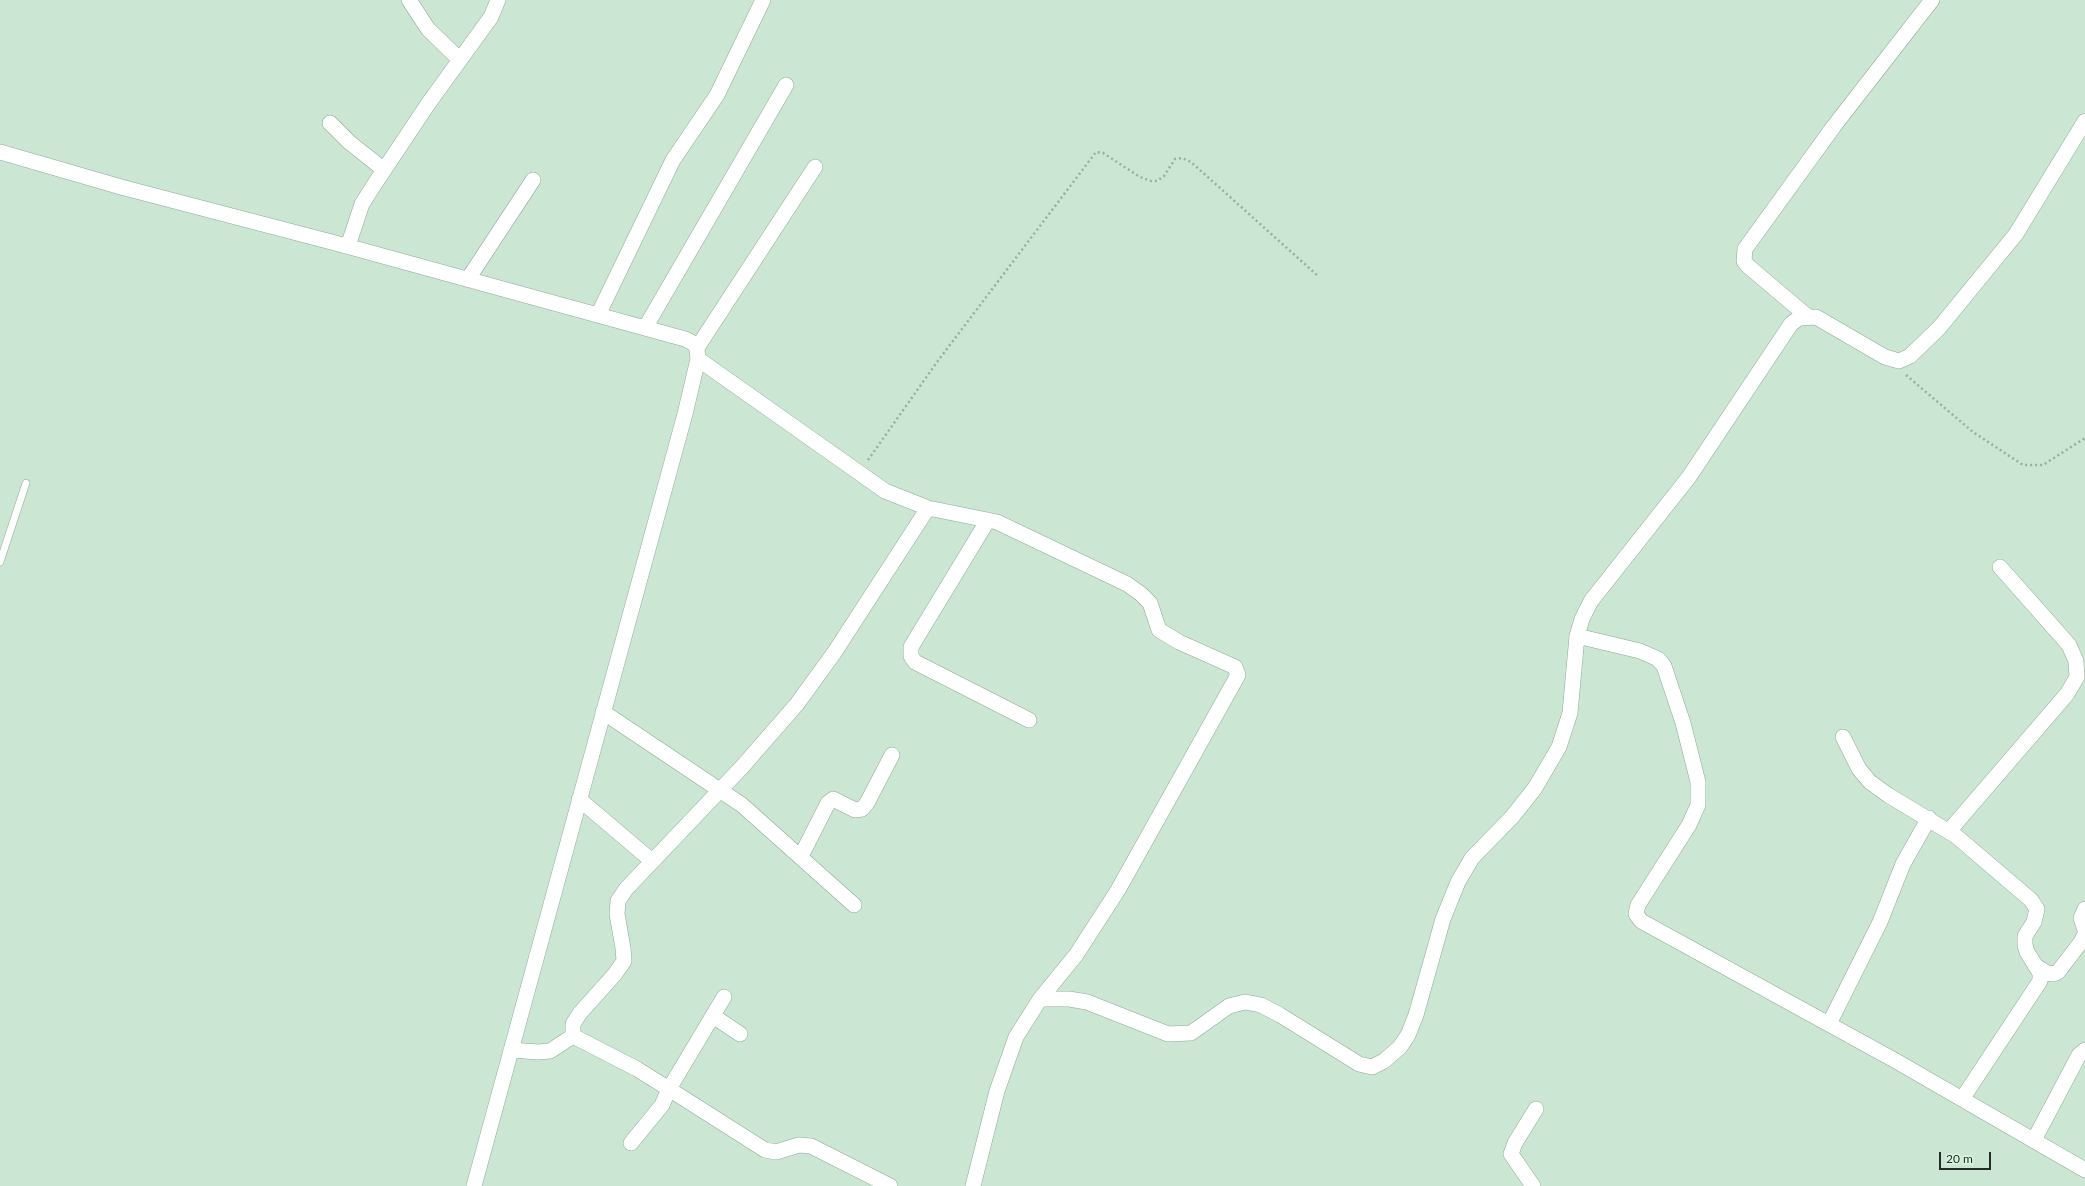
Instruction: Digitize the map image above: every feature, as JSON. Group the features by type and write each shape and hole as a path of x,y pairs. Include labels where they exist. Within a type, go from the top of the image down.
{"street":[{"path":"409,0 428,29 460,60"},
{"path":"348,246 362,204 384,169 491,17 498,0"},
{"path":"598,315 673,160 717,95 763,0"},
{"path":"1807,316 1748,266 1744,261 1745,250 1834,126 1932,0"},
{"path":"646,328 786,85"},
{"path":"1040,999 1069,999 1087,1002 1168,1034 1190,1033 1229,1006 1245,1002 1261,1005 1359,1064 1372,1067 1384,1061 1400,1047 1408,1035 1416,1015 1443,919 1462,876 1472,858 1486,841 1512,817 1535,788 1559,747 1570,713 1577,636 1582,619 1604,583 1689,477 1791,324 1799,318 1807,316 1816,317 1885,358 1899,361 1910,356 1944,322 2016,234 2085,121"},
{"path":"330,123 354,146 384,169"},
{"path":"0,152 121,187 348,246 685,339 693,343 698,354 858,473 885,491 928,508 988,520 1010,527 1127,584 1141,594 1150,603 1159,630 1179,642 1235,667 1238,675 1118,890 1076,955 1040,999 1016,1038 997,1091 973,1186"},
{"path":"474,1186 685,414 698,354 815,167"},
{"path":"468,280 533,180"},
{"path":"574,1036 573,1024 580,1013 615,974 624,961 617,914 618,901 626,889 719,791 797,704 834,653 928,508"},
{"path":"988,520 911,646 911,656 915,662 1029,720"},
{"path":"1949,831 2066,694 2077,677 2076,661 2069,644 2000,567"},
{"path":"1577,636 1640,651 1658,659 1664,666 1683,722 1698,782 1698,805 1689,825 1638,905 1636,914 1641,921 1829,1024 2085,1170"},
{"path":"603,712 742,805 801,856 854,905"},
{"path":"1843,738 1858,769 1870,782 1888,795 1929,818 1968,845 2025,895 2037,909 2034,922 2025,936 2025,945 2027,952 2040,973 2040,981 1962,1099"},
{"path":"801,856 828,803 833,799 855,810 862,809 867,804 892,755"},
{"path":"579,799 652,861"},
{"path":"1829,1024 1880,922 1903,864 1929,818"},
{"path":"2085,909 2081,918 2085,930"},
{"path":"2036,966 2047,973 2053,974 2058,972 2081,942 2085,934"},
{"path":"631,1143 662,1105 669,1089 724,997"},
{"path":"713,1016 740,1034"},
{"path":"511,1050 538,1052 550,1051 574,1036"},
{"path":"574,1036 637,1069 765,1150 776,1152 799,1145 811,1146 890,1186"},
{"path":"2034,1140 2080,1055 2085,1050"},
{"path":"1533,1186 1512,1154 1515,1143 1536,1109"}],"lane":[{"path":"0,562 26,483"}],"path":[{"path":"858,473 936,362 1096,152 1103,153 1151,182 1157,181 1164,176 1175,159 1182,158 1191,162 1316,275"},
{"path":"1885,358 1973,432 2023,465 2043,465 2085,438"}]}
